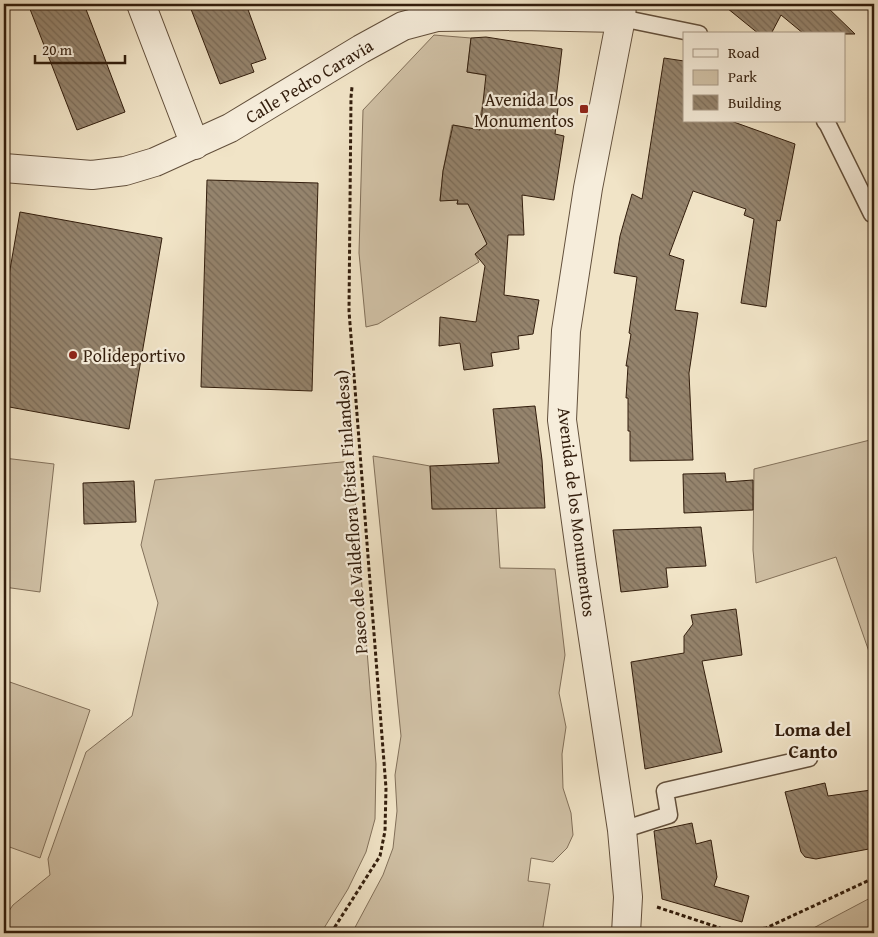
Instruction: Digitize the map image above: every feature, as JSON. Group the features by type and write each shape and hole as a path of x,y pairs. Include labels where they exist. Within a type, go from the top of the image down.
{"street":[{"path":"141,4 195,145"},
{"name":"Calle Pedro Caravia","path":"4,168 92,175 125,171 155,162 230,128 361,48 403,26 437,17 519,16 622,11"},
{"name":"Avenida de los Monumentos","path":"622,11 588,188 566,331 562,420 622,830 628,898 627,933"}],"lane":[{"path":"622,11 692,32"},
{"path":"826,122 872,214"},
{"path":"622,830 669,815 665,790 809,758"}],"path":[{"name":"Paseo de Valdeflora (Pista Finlandesa)","path":"331,933 380,856 385,822 386,788 349,311 351,97 353,82"},
{"path":"628,898 729,930 766,928 874,878"}],"green space":[{"path":"434,35 471,38 467,72 490,76 476,129 452,125 443,171 440,200 458,200 457,204 499,204 483,235 487,244 475,254 479,262 378,324 366,327 359,253 363,110"},
{"path":"874,439 874,666 836,557 756,583 753,550 754,469"},
{"path":"373,456 430,466 433,509 496,508 500,568 555,569 565,655 559,693 566,727 562,754 563,788 571,813 573,835 567,848 553,862 531,858 528,881 550,884 542,933 352,933 383,875 393,848 397,811 395,775 401,736"},
{"path":"4,458 54,464 40,592 4,587"},
{"path":"352,461 376,764 375,819 366,852 348,889 321,933 4,933 4,918 13,905 50,875 48,859 86,752 132,716 158,603 141,545 155,480"},
{"path":"4,680 90,710 40,858 4,845"},
{"path":"874,896 874,933 804,933"}],"building":[{"path":"28,4 84,4 125,112 77,130"},
{"path":"189,4 246,4 266,59 251,64 254,72 220,84"},
{"path":"722,4 824,4 855,34 846,34 846,32 802,32 781,15 772,32 757,32"},
{"path":"486,37 562,49 556,99 559,99 555,134 564,136 554,200 522,195 524,235 508,235 504,295 539,300 533,334 518,336 519,349 491,353 493,366 464,370 460,343 439,346 440,317 476,322 485,266 475,254 487,244 468,204 457,204 458,200 440,201 443,171 453,125 480,130 486,75 467,72 471,38"},
{"path":"664,58 683,61 683,122 734,122 795,144 780,221 777,220 766,307 741,303 754,219 744,215 746,209 693,191 669,255 684,260 675,310 698,313 689,373 693,460 630,461 628,398 626,398 628,366 626,366 637,277 614,273 620,236 632,194 642,199"},
{"path":"207,180 318,183 312,391 201,387"},
{"name":"Polideportivo","path":"20,212 162,238 129,429 4,406 4,304"},
{"path":"535,406 542,460 545,508 432,509 430,466 499,463 493,409"},
{"path":"725,473 726,482 753,480 753,510 684,513 683,474"},
{"path":"134,481 136,522 84,524 83,483"},
{"path":"701,527 706,566 666,568 668,587 621,592 613,530"},
{"path":"736,609 742,655 702,661 722,752 645,769 631,662 684,653 684,636 693,624 691,615"},
{"path":"825,783 828,796 871,790 874,810 874,848 816,859 805,857 801,852 785,792"},
{"path":"692,823 696,844 711,840 717,877 714,886 749,896 742,922 662,899 654,831"}],"place":[{"name":"Avenida Los Monumentos","path":"584,109"},
{"name":"Polideportivo","path":"73,355"}],"district":[{"name":"Loma del Canto","path":"813,740"}]}
